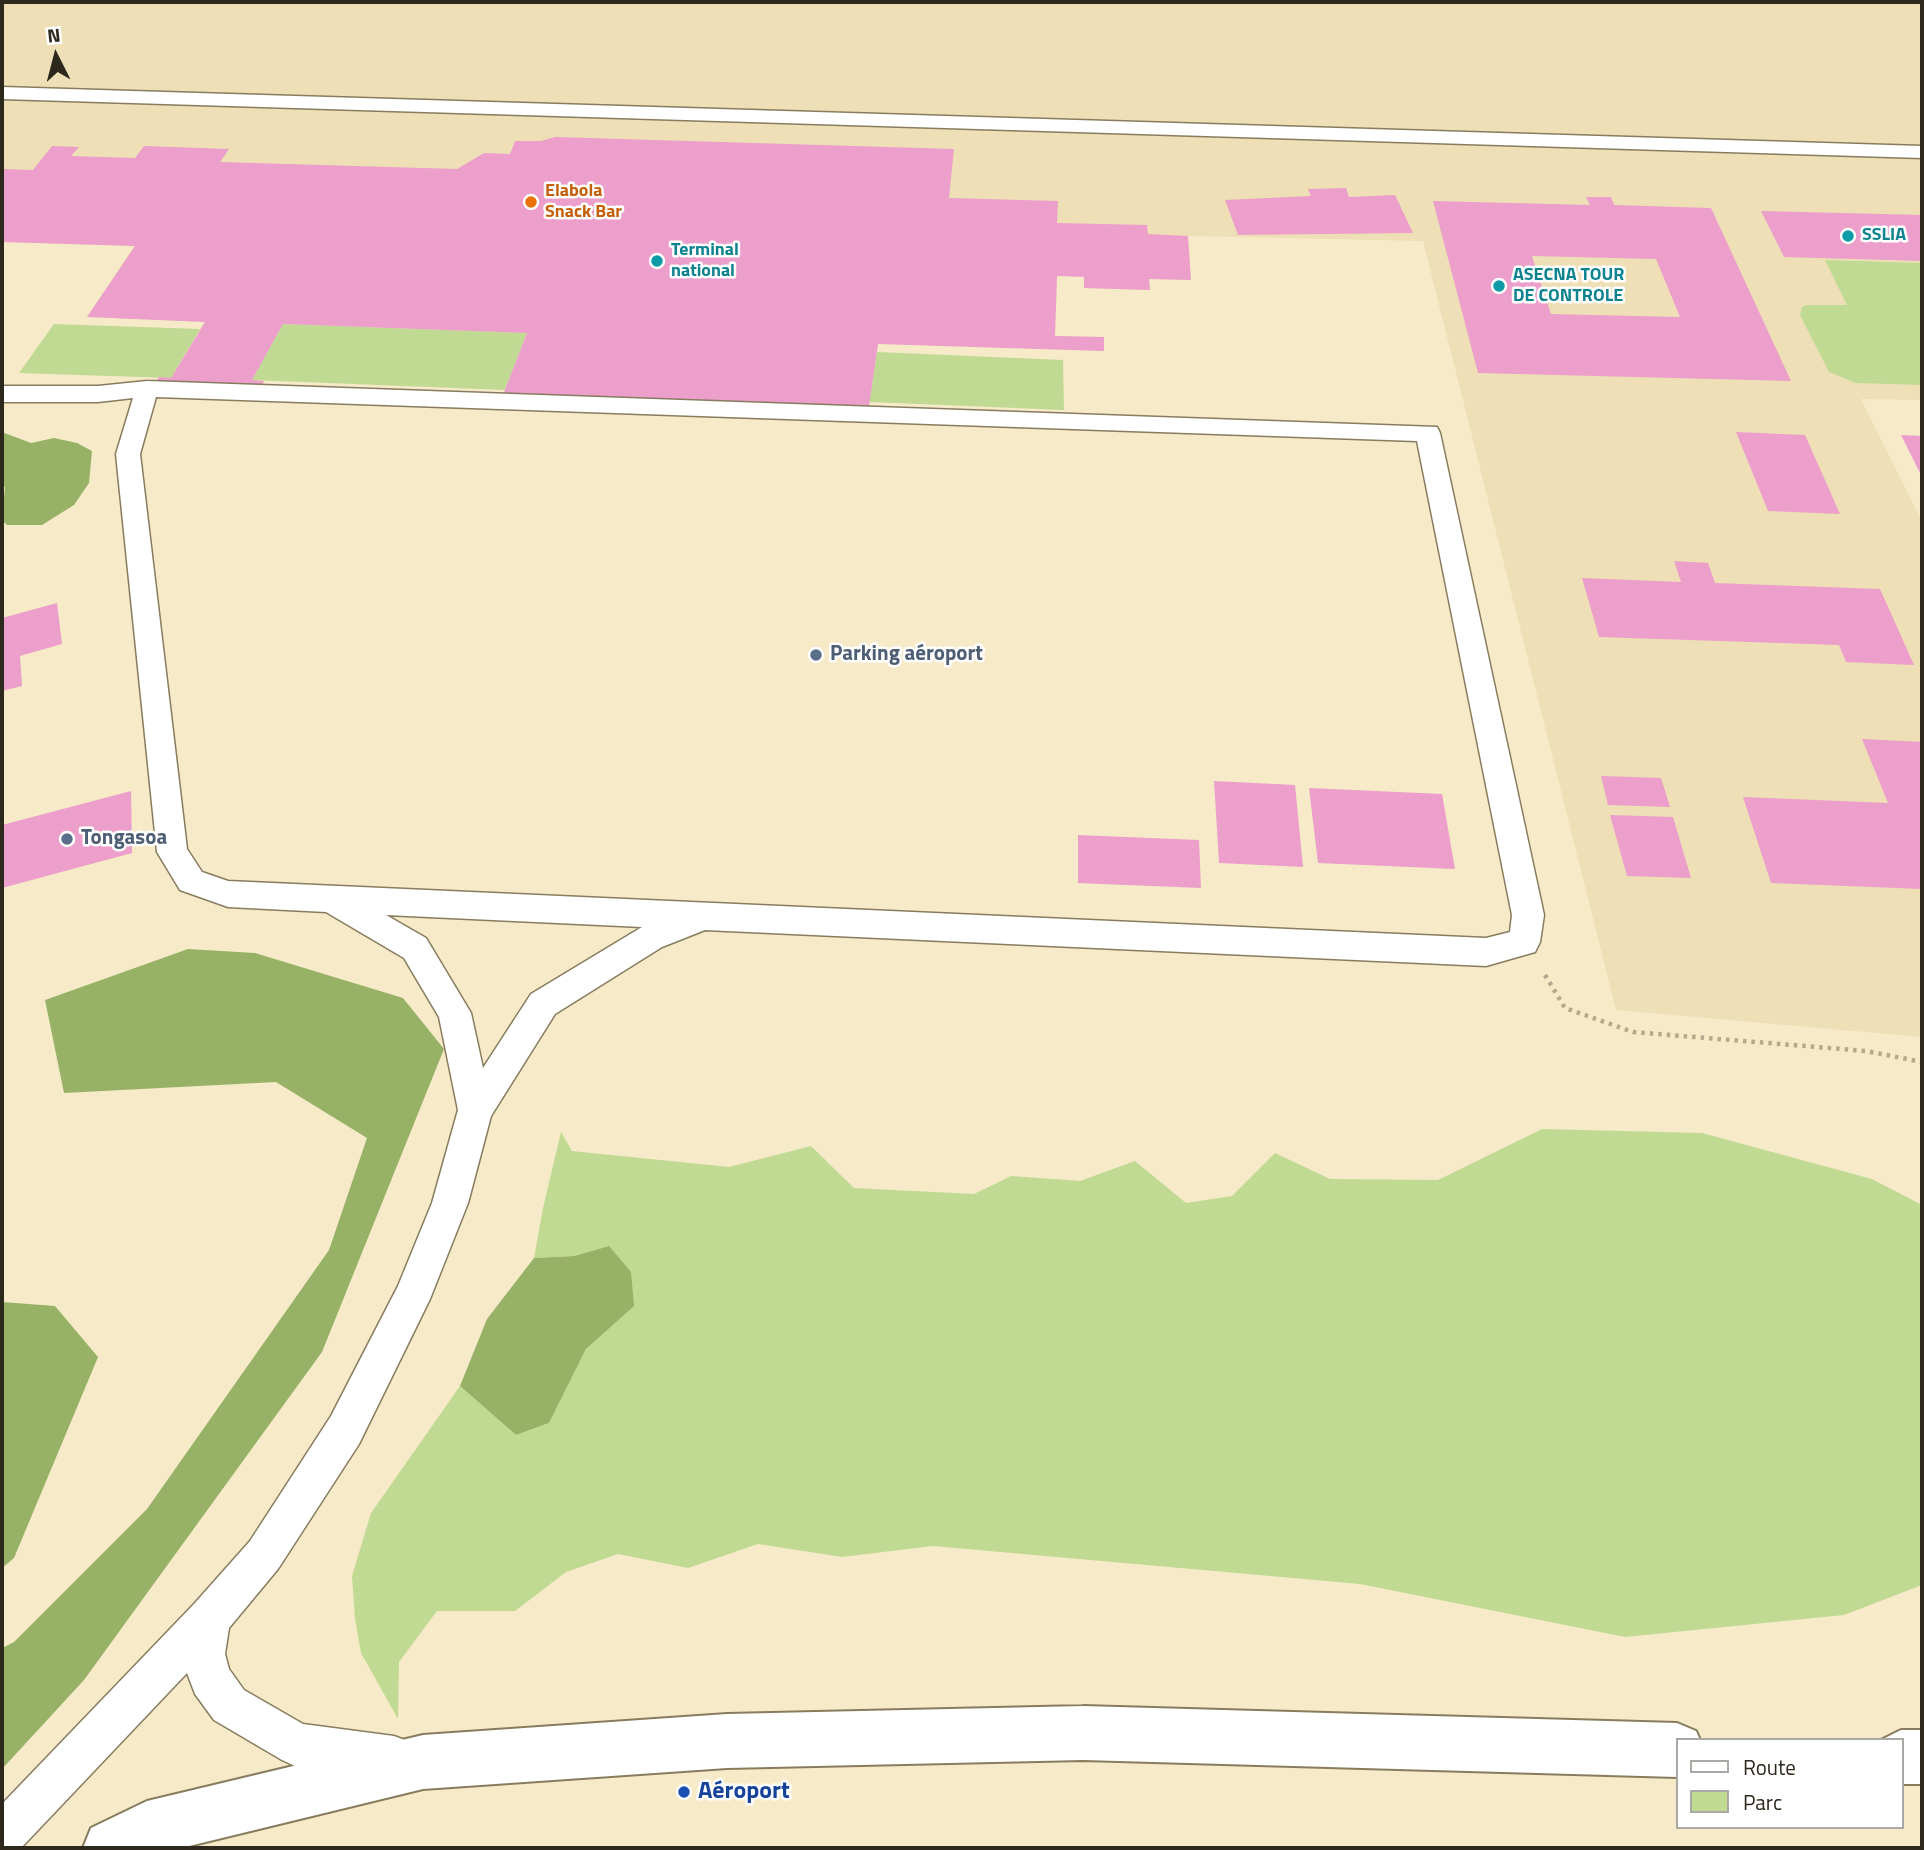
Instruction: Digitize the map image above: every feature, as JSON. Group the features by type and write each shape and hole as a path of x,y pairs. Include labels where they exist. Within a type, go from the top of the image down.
{"main road":[{"path":"111,1848 147,1829 423,1762 727,1741 1083,1733 1675,1750"},
{"path":"1903,1757 1922,1757"}],"lane":[{"path":"2,93 1922,152"},
{"path":"2,394 98,394 147,389 1428,433 1528,915 1524,942 1486,952 228,894 191,881 172,852 128,454 147,389"},
{"path":"332,899 415,948 456,1013 475,1110"},
{"path":"2,1836 209,1619 264,1555 345,1430 411,1299 450,1203 475,1110 543,1004 651,937 708,916"},
{"path":"209,1619 204,1654 207,1667 210,1679 229,1705 297,1745 423,1762"}],"path":[{"path":"1524,942 1565,1008 1633,1032 1866,1051 1922,1062"}],"shaded area":[{"path":"2,2 1922,2 1922,400 1861,399 1922,521 1922,1037 1616,1010 1423,241 1188,236 1191,280 1150,279 1150,290 1084,288 1084,277 1057,276 1055,336 1104,337 1104,351 878,344 868,413 527,333 253,380 264,381 259,391 152,387 159,377 171,377 204,322 87,317 134,246 2,242"}],"green space":[{"path":"1825,260 1922,263 1922,385 1856,383 1829,372 1800,315 1802,307 1806,305 1847,305"},
{"path":"54,324 200,329 171,378 19,373"},
{"path":"283,324 527,333 505,390 252,380"},
{"path":"877,352 1063,360 1064,410 869,402"},
{"path":"2,432 31,443 54,438 77,443 92,451 89,483 74,505 42,525 7,525 2,520 5,487 2,485"},
{"path":"188,949 255,953 403,998 444,1049 322,1352 84,1680 2,1769 2,1648 14,1642 147,1509 329,1250 367,1138 276,1082 64,1093 45,1000"},
{"path":"1542,1129 1702,1133 1872,1179 1922,1205 1922,1585 1844,1615 1625,1637 1360,1584 933,1546 842,1557 758,1544 688,1568 618,1554 566,1572 515,1611 437,1611 399,1662 398,1719 361,1653 352,1576 371,1513 460,1386 516,1435 549,1423 586,1349 633,1306 609,1246 574,1256 534,1258 561,1132 572,1151 729,1167 811,1146 854,1188 974,1194 1011,1176 1080,1181 1135,1161 1186,1203 1232,1196 1275,1153 1330,1179 1438,1180"},
{"path":"609,1246 631,1272 634,1306 586,1349 549,1423 516,1435 460,1386 487,1319 534,1258 574,1256"},
{"path":"2,1302 55,1306 98,1357 14,1558 2,1568"}],"building":[{"name":"Terminal national","path":"555,137 954,149 949,198 1058,201 1057,223 1147,225 1148,234 1188,236 1191,280 1149,279 1150,290 1084,288 1084,277 1057,276 1055,336 1104,337 1104,351 878,344 868,413 501,400 527,333 283,324 252,380 264,381 259,391 152,387 159,377 171,378 205,322 87,317 135,246 2,242 2,169 33,170 52,146 79,147 71,156 135,158 144,146 229,149 220,162 457,169 484,153 510,154 515,141 541,141"},
{"path":"1346,188 1349,197 1395,195 1413,233 1238,235 1225,200 1311,196 1308,189"},
{"name":"ASECNA TOUR DE CONTROLE","path":"1586,197 1611,197 1614,205 1711,208 1791,381 1478,373 1433,201 1590,205","holes":["1532,256 1656,259 1680,317 1551,314"]},
{"name":"SSLIA","path":"1761,211 1922,215 1922,261 1784,257"},
{"path":"1736,432 1805,435 1840,514 1768,511"},
{"path":"1901,435 1922,436 1922,477"},
{"path":"1674,561 1708,563 1715,583 1880,589 1914,665 1846,662 1839,645 1599,637 1582,578 1681,582"},
{"path":"57,603 62,644 20,656 22,686 2,691 2,618"},
{"path":"1862,739 1922,742 1922,889 1771,883 1743,797 1888,803"},
{"path":"1601,776 1661,778 1670,807 1608,805"},
{"path":"1214,781 1295,785 1303,867 1219,863"},
{"path":"1309,788 1442,794 1455,869 1318,863"},
{"name":"Tongasoa","path":"131,791 132,853 2,888 2,825"},
{"path":"1610,815 1673,817 1691,878 1627,876"},
{"path":"1078,835 1199,840 1201,888 1078,883"}],"place":[{"name":"Elabola Snack Bar","path":"531,202"},
{"name":"SSLIA","path":"1848,236"},
{"name":"Terminal national","path":"657,261"},
{"name":"ASECNA TOUR DE CONTROLE","path":"1499,286"},
{"name":"Parking aéroport","path":"816,655"},
{"name":"Tongasoa","path":"67,839"},
{"name":"Aéroport","path":"684,1792"}]}
